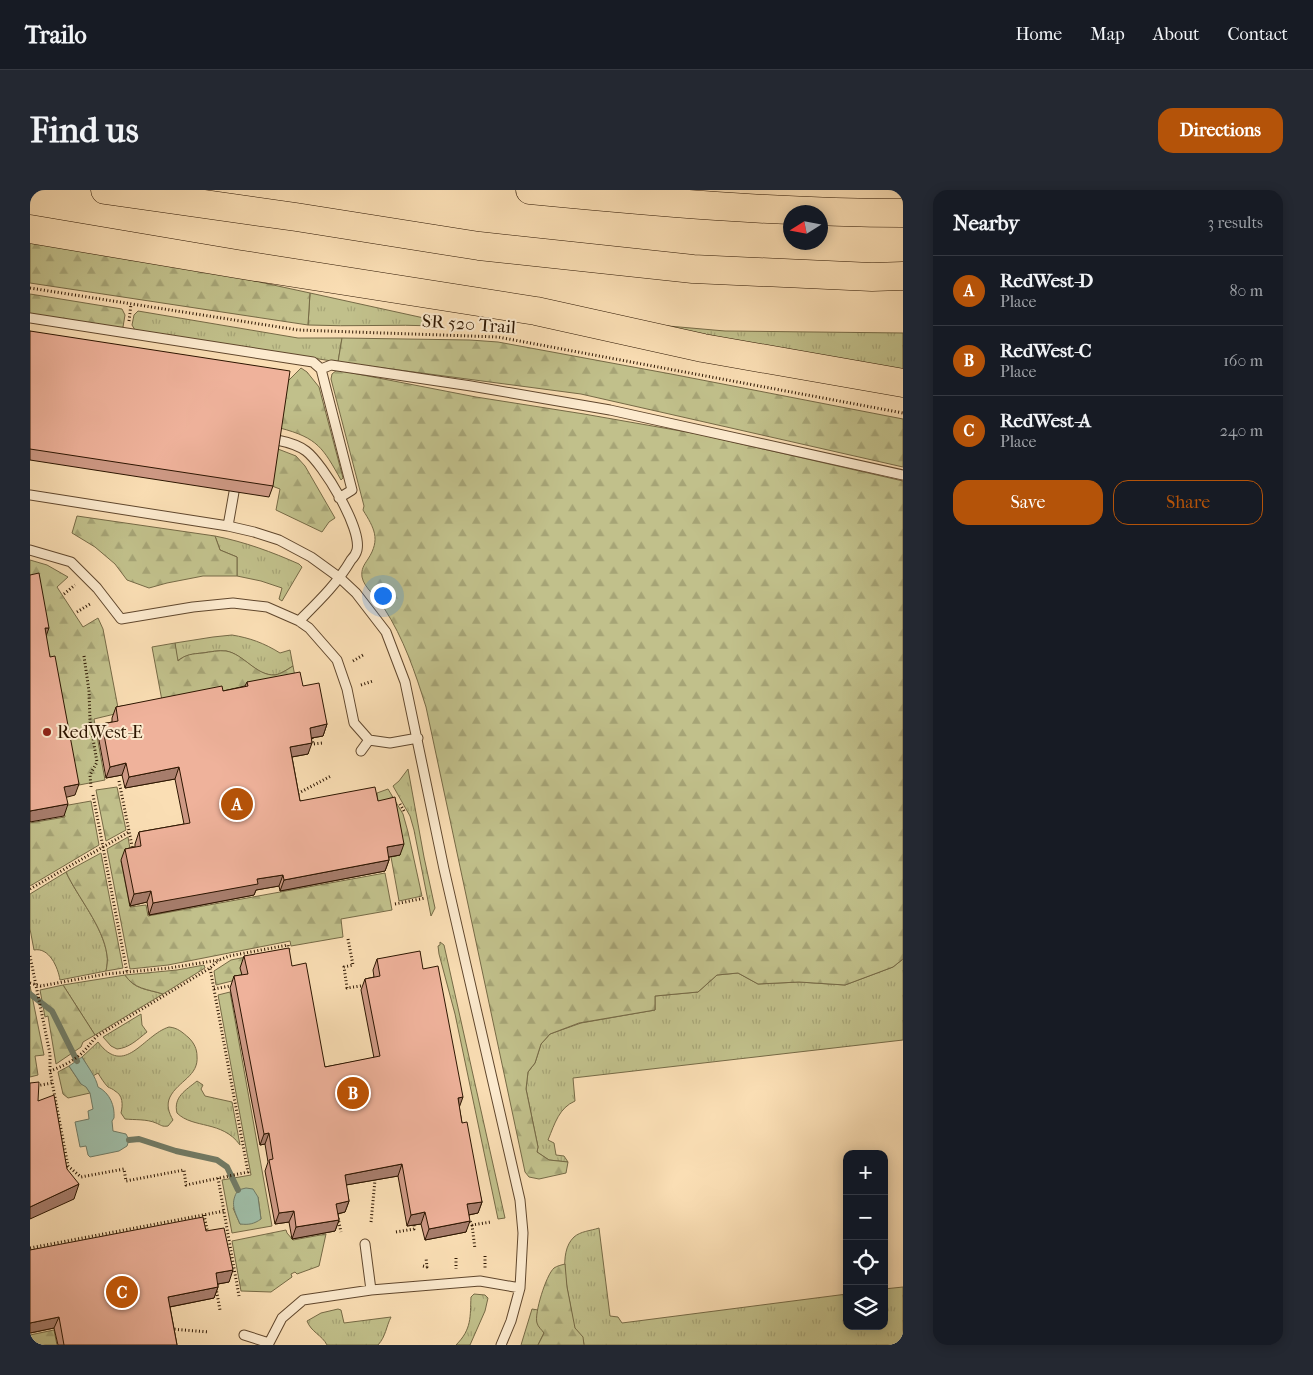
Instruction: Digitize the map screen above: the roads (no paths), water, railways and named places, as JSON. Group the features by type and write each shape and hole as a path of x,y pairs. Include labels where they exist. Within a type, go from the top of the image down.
{"highway":[{"path":"105,190 296,217 479,246 684,268 872,277 903,276"},
{"path":"530,190 689,205 903,213"},
{"path":"30,229 236,264 536,311 703,348 903,383"}],"lane":[{"path":"30,318 313,362 321,368 352,490 339,498"},
{"path":"321,368 331,365 471,386 610,410 903,475"},
{"path":"277,440 288,442 306,451 328,477 356,532 357,551 340,578 299,622"},
{"path":"228,526 234,492"},
{"path":"30,495 228,526 279,540 304,552 340,578 356,593 386,632 405,682 444,869 520,1200 523,1233 520,1288 512,1321 501,1345"},
{"path":"30,550 71,562 97,588 121,619 193,607 233,603 267,608 299,622 309,628 336,660 348,689 354,724 369,740 390,744 418,738"},
{"path":"361,751 369,740"},
{"path":"365,1244 371,1290"},
{"path":"244,1335 268,1344 282,1318 303,1300 371,1290 480,1280 520,1288"}],"waterway":[{"path":"30,994 52,1011 77,1061"},
{"path":"129,1140 139,1139 176,1151 217,1160 227,1167 238,1190"}],"place":[{"name":"RedWest-E","path":"47,732"},
{"name":"RedWest-D","path":"237,804"},
{"name":"RedWest-C","path":"353,1093"},
{"name":"RedWest-A","path":"122,1292"}]}
